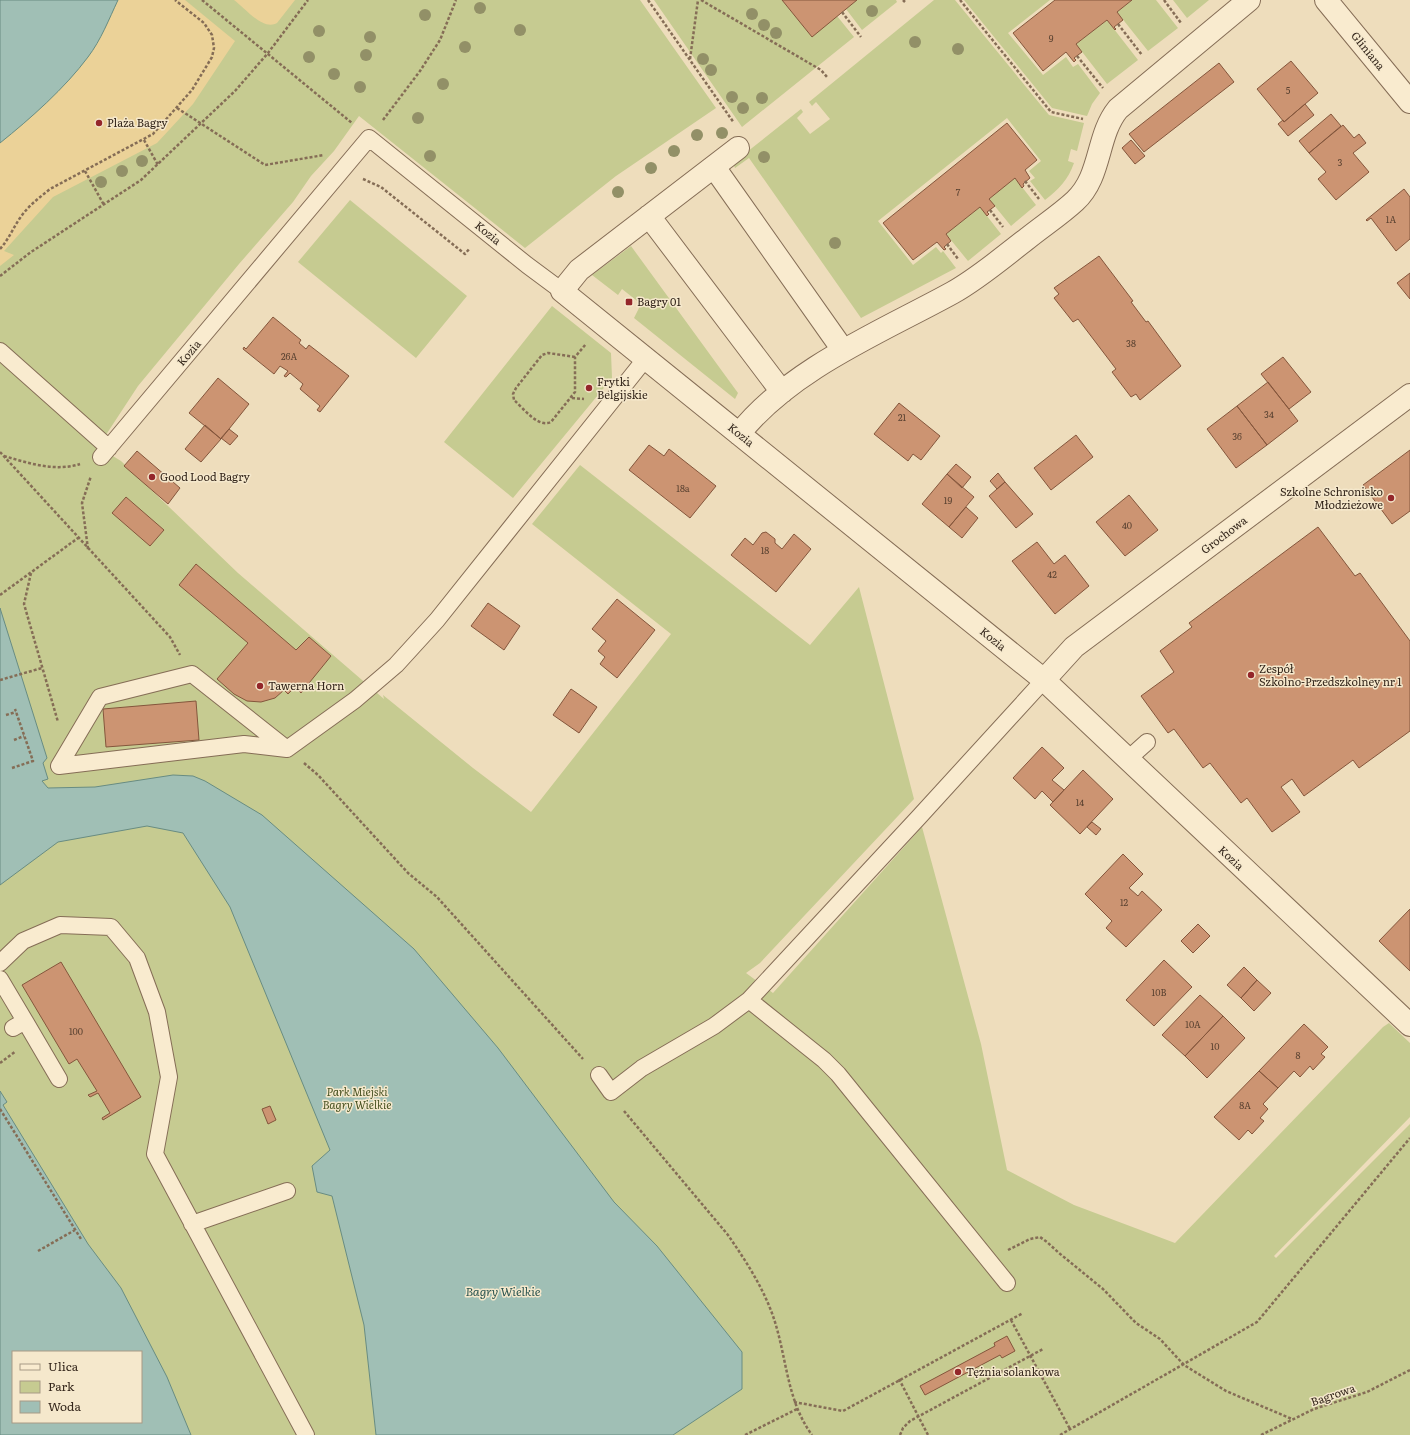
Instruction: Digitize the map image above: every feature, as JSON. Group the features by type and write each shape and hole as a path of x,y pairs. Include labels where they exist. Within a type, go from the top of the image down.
{"street":[{"path":"739,434 750,420 782,392 843,350 969,283 1075,201 1089,184 1095,170 1108,124 1112,116 1126,100 1249,0"},
{"name":"Gliniana","path":"1326,0 1410,102"},
{"path":"562,291 580,270 738,148"},
{"path":"714,167 843,350"},
{"path":"649,216 782,392"},
{"name":"Kozia","path":"562,291 1044,680 1410,1026"},
{"name":"Grochowa","path":"1044,680 1074,647 1410,395"}],"lane":[{"name":"Kozia","path":"105,453 370,138 562,291"},
{"path":"0,351 105,453"},
{"path":"287,749 192,674 100,697 59,766 244,744 287,749 355,700 402,660 437,620 646,358"},
{"path":"599,1076 611,1092 642,1068 665,1053 689,1042 708,1030 749,1000 920,817 1044,680"},
{"path":"1127,760 1147,742"},
{"path":"0,963 23,942 60,925 111,927 138,958 158,1012 169,1077 155,1154 306,1435"},
{"path":"0,980 19,1025 59,1079"},
{"path":"749,1000 824,1060 838,1074 1007,1283"},
{"path":"192,1224 287,1191"}],"path":[{"path":"0,249 10,236 21,217 34,202 50,189 153,134 192,90 212,57 214,48 212,35 204,24 175,0"},
{"path":"202,0 370,138 420,71 440,40 456,0"},
{"path":"0,276 31,252 141,180 158,166 235,91 268,53 308,0"},
{"path":"648,0 736,127"},
{"path":"690,60 698,0"},
{"path":"702,0 821,70 827,77"},
{"path":"960,0 1051,112 1108,124"},
{"path":"1164,0 1185,28"},
{"path":"842,12 861,37"},
{"path":"1118,24 1146,60"},
{"path":"1077,56 1106,92"},
{"path":"177,108 265,166 332,154 362,179 381,187 465,254 484,230"},
{"path":"144,140 158,166"},
{"path":"85,171 104,205"},
{"path":"1025,182 1039,200"},
{"path":"990,210 1008,233"},
{"path":"947,244 960,262"},
{"path":"548,353 575,357 575,392 552,422 546,425 540,423 514,400 513,394 516,388 542,355 548,353"},
{"path":"0,452 88,550 170,637 192,674"},
{"path":"4,456 37,465 56,467 76,465 105,453"},
{"path":"88,550 82,503 92,475 105,453"},
{"path":"0,595 78,538"},
{"path":"31,573 24,604 68,752"},
{"path":"0,680 42,668"},
{"path":"12,768 33,761 15,708"},
{"path":"6,715 16,712"},
{"path":"14,740 24,736"},
{"path":"287,749 318,775 408,873 437,898 599,1076"},
{"path":"0,1063 20,1047"},
{"path":"611,1092 629,1118 728,1235 743,1256 768,1304 777,1328 794,1402 812,1435"},
{"path":"0,1109 2,1115 81,1239"},
{"path":"1060,1435 1246,1330 1266,1314 1410,1138"},
{"path":"38,1250 75,1230"},
{"path":"988,1260 1030,1239 1040,1237 1048,1242 1059,1253 1103,1289 1136,1323 1160,1339 1184,1365 1226,1391 1292,1419"},
{"path":"794,1402 843,1411 899,1379 1023,1313"},
{"path":"1011,1320 1070,1429"},
{"path":"900,1435 906,1424 919,1416 1043,1349"},
{"name":"Bagrowa","path":"1261,1435 1314,1409 1367,1392 1410,1370"},
{"path":"899,1379 928,1435"},
{"path":"745,1435 797,1409"},
{"path":"752,1435 756,1429"}],"green space":[{"name":"Park Miejski Bagry Wielkie","path":"0,0 640,0 716,108 616,176 525,248 359,116 334,151 311,176 293,202 239,264 138,386 98,447 121,461 238,573 384,699 383,695 473,768 531,812 671,634 532,524 580,465 810,645 859,587 914,799 760,963 746,973 773,993 922,827 981,1044 1007,1170 1074,1205 1175,1243 1383,1027 1389,1023 1410,1043 1410,1117 1274,1256 1276,1258 1410,1124 1410,1435 0,1435"},
{"path":"654,0 782,0 812,36 837,16 854,37 742,127"},
{"path":"857,0 896,0 897,2 862,30 846,9"},
{"path":"934,0 955,0 1049,115 1084,123 1077,151 1071,149 1068,161 1074,163 1069,174 1059,188 1045,200 1030,181 1035,178 1029,171 1041,161 1007,118 878,221 913,265 936,247 941,253 943,251 956,268 861,318 749,158 735,168 733,163 801,109 803,112 797,118 810,134 830,119 816,102 812,106 809,102"},
{"path":"964,0 1050,0 1008,33 1043,75 1066,57 1073,67 1078,64 1100,93 1092,104 1087,116 1052,108"},
{"path":"1132,0 1156,0 1178,28 1148,51 1117,12"},
{"path":"1173,0 1209,0 1187,18"},
{"path":"1107,20 1138,60 1107,84 1076,44"},
{"path":"1015,178 1036,205 1011,226 989,199"},
{"path":"350,200 467,296 416,358 298,262"},
{"path":"980,207 1001,234 968,261 946,234"},
{"path":"631,246 738,393 735,399 634,318 641,304 622,289 618,295 592,275"},
{"path":"552,306 611,353 612,378 513,498 444,442"}],"sand":[{"name":"Plaża Bagry","path":"118,0 185,0 235,41 193,104 157,143 53,197 4,251 14,255 0,266 0,143 47,103 79,69 97,44"},
{"path":"234,0 295,0 277,23 272,25 266,24 254,18"}],"water":[{"path":"0,0 118,0 97,44 79,69 47,103 0,143"},
{"name":"Bagry Wielkie","path":"0,608 47,758 43,763 48,779 42,781 48,788 95,787 173,775 193,776 205,781 262,815 414,949 498,1048 614,1202 657,1246 742,1352 742,1389 673,1435 376,1435 364,1325 332,1196 317,1192 312,1166 330,1150 230,907 183,833 147,826 58,842 0,885"},
{"path":"0,1091 7,1102 3,1105 88,1244 121,1288 167,1377 191,1435 0,1435"}],"building":[{"path":"782,0 857,0 812,37"},
{"path":"1055,0 1132,0 1117,12 1123,20 1114,27 1116,29 1115,30 1107,20 1076,44 1082,52 1074,58 1076,60 1074,62 1066,52 1043,71 1013,33"},
{"path":"1291,61 1318,93 1284,122 1257,89"},
{"path":"1219,63 1234,82 1144,152 1129,134"},
{"path":"1305,104 1314,115 1288,136 1278,124 1283,120 1284,122"},
{"path":"1331,114 1341,126 1309,153 1299,141"},
{"path":"1007,123 1037,160 1025,170 1030,178 1023,184 1024,186 1022,188 1015,178 989,199 995,206 987,212 989,214 987,216 980,207 946,234 951,241 944,247 946,249 944,250 937,242 913,260 883,223"},
{"path":"1343,125 1354,138 1359,134 1366,143 1353,153 1369,172 1336,200 1318,179 1326,172 1309,153"},
{"path":"1131,140 1145,156 1135,164 1122,148"},
{"path":"1404,189 1410,197 1410,239 1396,251 1371,218 1367,221 1366,220"},
{"path":"1099,256 1133,301 1131,302 1146,322 1148,321 1181,366 1140,400 1136,394 1131,397 1112,372 1116,369 1078,319 1073,322 1054,298 1059,294 1054,288"},
{"path":"1410,273 1410,299 1397,283"},
{"path":"273,317 301,340 299,343 306,349 309,345 349,376 320,412 317,410 320,406 300,389 303,384 290,373 286,377 284,376 288,371 280,366 274,374 243,349 244,347 246,349"},
{"path":"1283,357 1311,392 1289,409 1261,374"},
{"path":"218,378 249,404 221,439 189,413"},
{"path":"1268,382 1298,421 1267,445 1237,406"},
{"path":"899,403 940,436 921,460 913,454 908,461 874,434"},
{"path":"1237,406 1267,445 1236,468 1207,429"},
{"path":"205,425 221,439 201,462 185,449"},
{"path":"229,429 238,436 230,445 221,438"},
{"path":"1076,435 1093,457 1051,490 1034,468"},
{"path":"649,445 664,456 669,449 716,486 690,518 629,470"},
{"name":"Szkolne Schronisko Młodzieżowe","path":"1410,450 1410,511 1392,524 1363,485"},
{"path":"137,451 180,488 168,504 124,466"},
{"path":"956,464 971,477 962,488 947,474"},
{"path":"998,473 1005,482 997,489 990,481"},
{"path":"947,474 974,497 949,527 922,504"},
{"path":"1005,482 1033,514 1016,528 989,496"},
{"path":"1129,495 1158,530 1125,556 1096,522"},
{"path":"126,497 164,530 150,546 112,513"},
{"path":"966,507 978,518 962,538 949,527"},
{"path":"1318,527 1355,576 1360,573 1410,641 1410,731 1359,768 1353,760 1304,796 1292,779 1281,787 1300,812 1272,832 1247,798 1241,803 1210,763 1203,768 1174,729 1168,733 1141,696 1174,672 1160,651 1192,627 1189,623"},
{"path":"766,532 775,539 775,543 782,549 794,534 811,549 776,592 731,555 745,538 753,545 762,533"},
{"path":"1037,542 1054,564 1065,555 1089,586 1055,614 1012,561"},
{"path":"196,564 296,650 309,637 331,656 301,693 295,687 288,694 284,690 275,698 261,702 247,701 234,694 217,679 248,643 179,585"},
{"path":"617,599 655,630 617,678 600,664 605,657 598,651 606,641 592,629"},
{"path":"488,603 520,626 504,650 471,626"},
{"path":"571,689 597,707 579,733 553,715"},
{"path":"196,701 199,740 106,747 103,709"},
{"path":"1042,747 1064,768 1052,780 1064,790 1053,802 1042,791 1035,799 1013,778"},
{"path":"1083,770 1113,799 1080,834 1050,805"},
{"path":"1092,822 1101,829 1096,835 1087,827"},
{"path":"1123,854 1143,874 1129,888 1138,896 1142,891 1162,910 1126,947 1106,928 1112,921 1085,894"},
{"path":"1410,909 1410,971 1379,941"},
{"path":"1198,924 1210,936 1193,953 1181,941"},
{"path":"1164,960 1192,987 1154,1026 1126,1000"},
{"path":"61,962 141,1097 103,1120 102,1118 110,1113 98,1093 90,1097 88,1095 97,1091 77,1059 69,1064 22,985"},
{"path":"1244,967 1257,980 1241,998 1227,985"},
{"path":"1257,980 1271,993 1254,1011 1241,998"},
{"path":"1200,995 1223,1016 1185,1056 1162,1035"},
{"path":"1223,1016 1245,1038 1207,1078 1185,1056"},
{"path":"1304,1024 1328,1047 1321,1054 1325,1057 1313,1070 1310,1066 1300,1077 1294,1071 1278,1088 1259,1071"},
{"path":"1259,1071 1278,1088 1263,1104 1268,1109 1260,1118 1264,1121 1252,1134 1248,1130 1239,1140 1214,1117"},
{"path":"270,1106 276,1120 268,1124 262,1109"},
{"name":"Tężnia solankowa","path":"1007,1336 1015,1351 1002,1358 1000,1355 925,1395 920,1386 995,1346 994,1343"}],"place":[{"name":"Plaża Bagry","path":"99,123"},
{"name":"Bagry 01","path":"629,302"},
{"name":"Frytki Belgijskie","path":"589,388"},
{"name":"Good Lood Bagry","path":"152,477"},
{"name":"Szkolne Schronisko Młodzieżowe","path":"1391,498"},
{"name":"Zespół Szkolno-Przedszkolney nr 1","path":"1251,675"},
{"name":"Tawerna Horn","path":"260,686"},
{"name":"Tężnia solankowa","path":"958,1372"}]}
